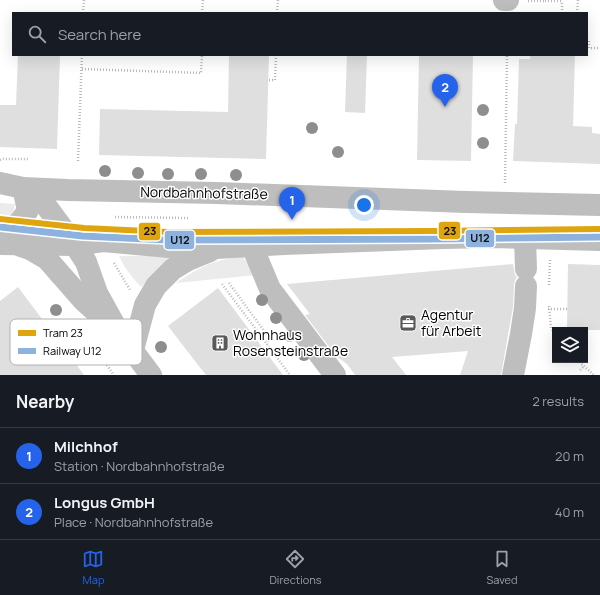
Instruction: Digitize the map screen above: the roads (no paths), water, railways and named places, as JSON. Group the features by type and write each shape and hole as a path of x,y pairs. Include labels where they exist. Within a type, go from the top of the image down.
{"street":[{"name":"Nordbahnhofstraße","path":"0,183 23,188 600,205"},
{"path":"4,239 9,229 21,222 28,210 23,188"},
{"path":"23,188 40,199 75,245 86,262 98,293 112,319"},
{"path":"4,239 75,245 103,241 169,247 216,248 436,238 494,237 600,240"},
{"path":"513,375 521,334 524,308 526,278 525,238"},
{"path":"4,239 30,249 46,258 83,300 104,319"},
{"path":"252,246 270,289 335,375"},
{"path":"141,319 145,305 156,286 173,269 188,260 216,248"},
{"path":"142,363 151,375"}],"tram line":[{"name":"23","path":"0,219 84,228 168,232 600,229"}],"rail line":[{"name":"U12","path":"0,227 83,236 168,240 600,237"}],"place":[{"name":"Longus GmbH","path":"445,107"},
{"name":"Milchhof","path":"292,220"},
{"name":"Agentur für Arbeit","path":"408,323"},
{"name":"Wohnhaus Rosensteinstraße","path":"220,343"}]}
